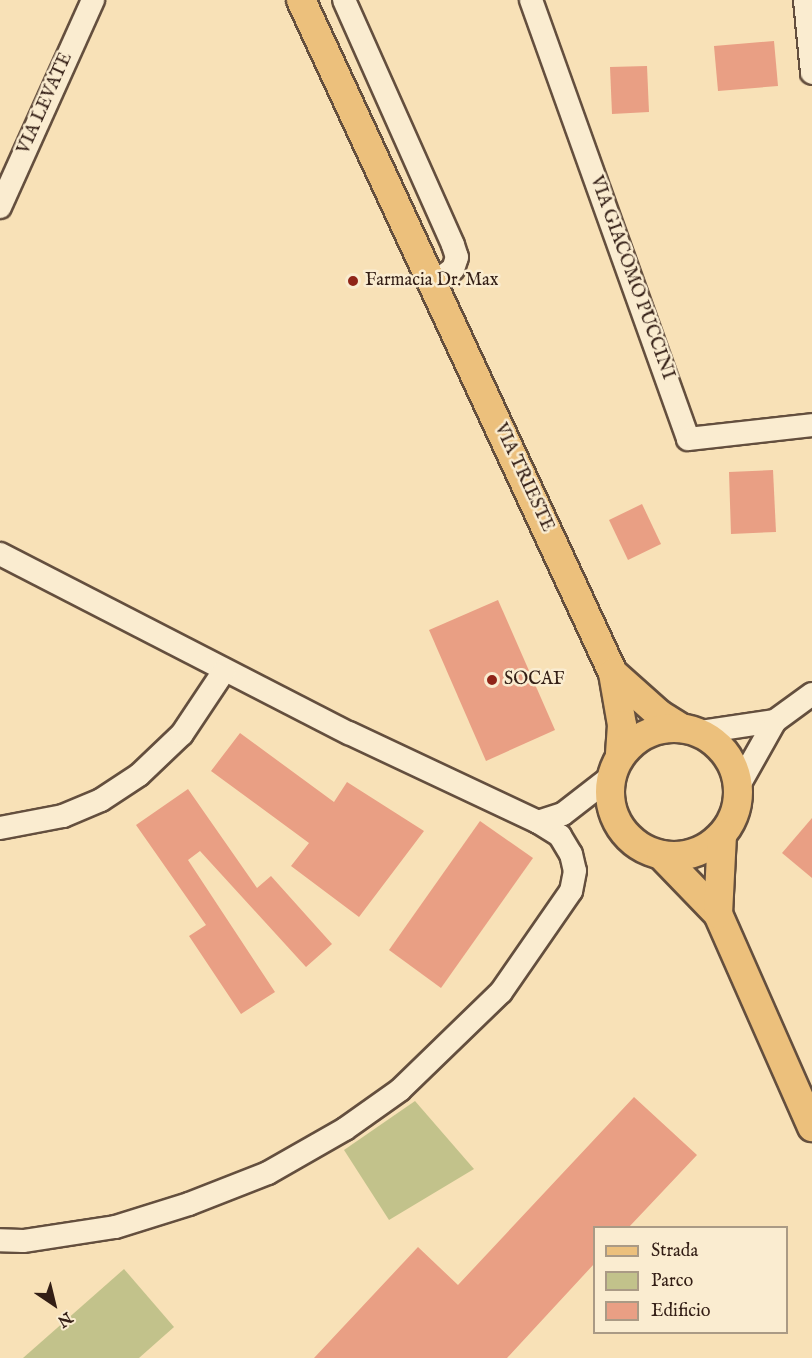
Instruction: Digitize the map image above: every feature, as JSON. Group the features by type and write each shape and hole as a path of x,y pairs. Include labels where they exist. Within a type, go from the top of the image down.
{"main road":[{"name":"VIA TRIESTE","path":"301,0 613,673"},
{"path":"613,673 659,714 691,730 729,757 739,785 736,812 722,835 694,853 661,855"},
{"path":"613,673 621,725 610,802 620,826 637,844 661,855 718,914 812,1127"},
{"path":"616,766 647,733 691,730"},
{"path":"718,914 722,835"}],"street":[{"name":"VIA LEVATE","path":"0,207 93,0"},
{"path":"344,0 457,257 453,269 432,284"},
{"name":"VIA GIACOMO PUCCINI","path":"531,0 688,439 812,425"},
{"path":"805,0 812,73"},
{"path":"0,554 224,671 538,822 560,837 571,854 574,871 571,891 501,992 400,1090 345,1130 268,1173 189,1204 115,1227 23,1241 0,1240"},
{"path":"0,828 63,816 101,800 139,775 182,734 224,671"},
{"path":"691,730 775,721 808,700"},
{"path":"739,785 775,721"},
{"path":"538,822 563,814 586,800 616,766"}],"green space":[{"path":"415,1101 474,1169 389,1220 344,1150"},
{"path":"124,1269 174,1327 139,1358 23,1358"}],"building":[{"path":"774,41 778,86 718,91 714,46"},
{"path":"647,66 649,112 612,114 610,67"},
{"path":"773,470 776,532 731,534 729,472"},
{"path":"642,504 661,544 628,560 609,520"},
{"name":"SOCAF","path":"498,600 555,730 486,761 429,630"},
{"path":"240,733 334,802 347,782 424,831 359,917 291,866 309,843 211,771"},
{"path":"188,789 257,888 271,876 332,944 306,967 200,851 188,860 275,992 241,1014 189,936 206,925 136,825"},
{"path":"812,818 812,878 782,853"},
{"path":"480,821 533,858 441,988 389,950"},
{"path":"634,1097 697,1155 630,1226 593,1226 593,1265 507,1358 314,1358 418,1247 458,1285"}],"place":[{"name":"Farmacia Dr. Max","path":"353,281"},
{"name":"SOCAF","path":"492,680"}]}
